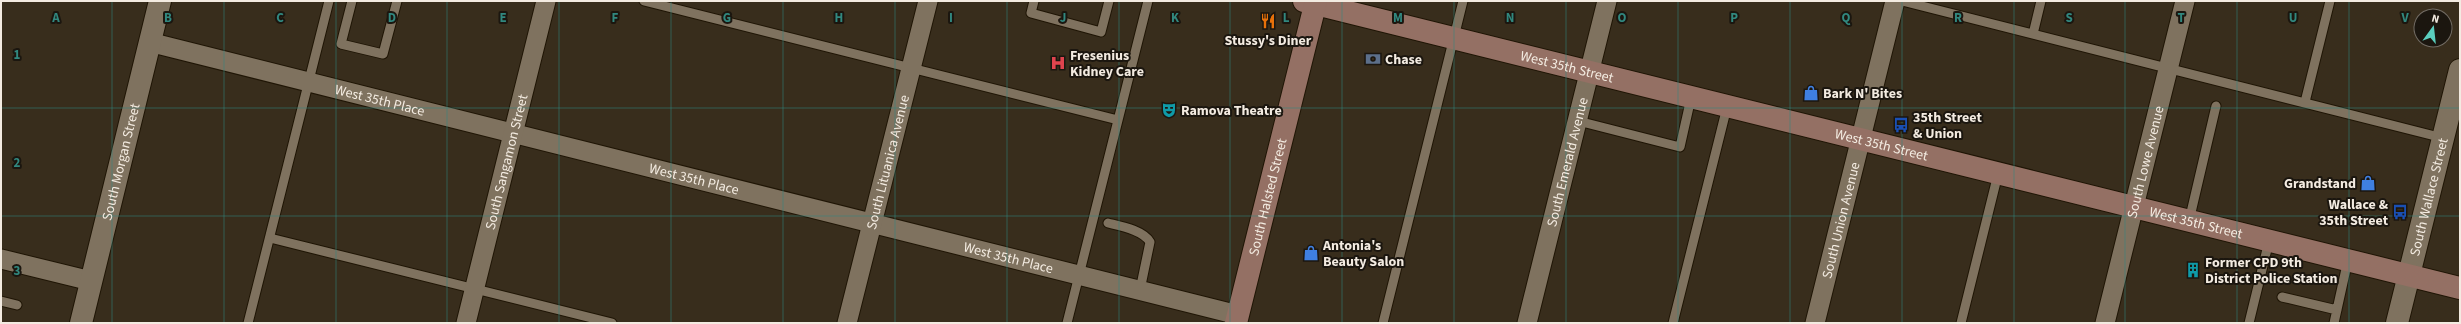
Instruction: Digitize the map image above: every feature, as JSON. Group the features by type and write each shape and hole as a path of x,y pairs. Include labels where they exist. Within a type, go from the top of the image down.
{"main road":[{"name":"West 35th Street","path":"1312,2 1454,39 2460,288"},
{"name":"South Halsted Street","path":"1237,319 1312,2"}],"street":[{"name":"South Morgan Street","path":"81,323 160,1"},
{"name":"South Sangamon Street","path":"466,323 546,1"},
{"name":"South Lituanica Avenue","path":"847,323 928,1"},
{"name":"South Emerald Avenue","path":"1527,323 1607,1"},
{"name":"South Union Avenue","path":"1815,323 1895,1"},
{"name":"South Lowe Avenue","path":"2105,323 2185,1"},
{"name":"West 35th Place","path":"149,42 1140,290 1237,319"},
{"name":"South Wallace Street","path":"2397,323 2460,70"},
{"path":"1,259 91,281"}],"lane":[{"path":"248,323 329,1"},
{"path":"352,1 341,44 383,54 397,1"},
{"path":"644,1 1118,120"},
{"path":"1034,1 1031,14 1101,32 1109,1"},
{"path":"1067,323 1148,1"},
{"path":"1383,323 1463,1"},
{"path":"1902,1 2443,138"},
{"path":"2033,34 2041,1"},
{"path":"2305,102 2330,1"},
{"path":"1578,121 1680,146 1691,98"},
{"path":"2189,221 2216,106"},
{"path":"1673,323 1727,107"},
{"path":"1961,323 1998,174"},
{"path":"1108,223 1127,228 1148,238 1150,242 1140,290"},
{"path":"270,238 612,323"},
{"path":"2249,323 2269,240"},
{"path":"2334,323 2348,260"},
{"path":"2282,297 2337,310"},
{"path":"1,301 17,305"}],"place":[{"name":"Stussy's Diner","path":"1268,21"},
{"name":"Chase","path":"1373,59"},
{"name":"Fresenius Kidney Care","path":"1058,63"},
{"name":"Bark N' Bites","path":"1811,93"},
{"name":"Ramova Theatre","path":"1169,110"},
{"name":"35th Street & Union","path":"1901,125"},
{"name":"Grandstand","path":"2368,183"},
{"name":"Wallace & 35th Street","path":"2400,212"},
{"name":"Antonia's Beauty Salon","path":"1311,253"},
{"name":"Former CPD 9th District Police Station","path":"2193,270"}]}
